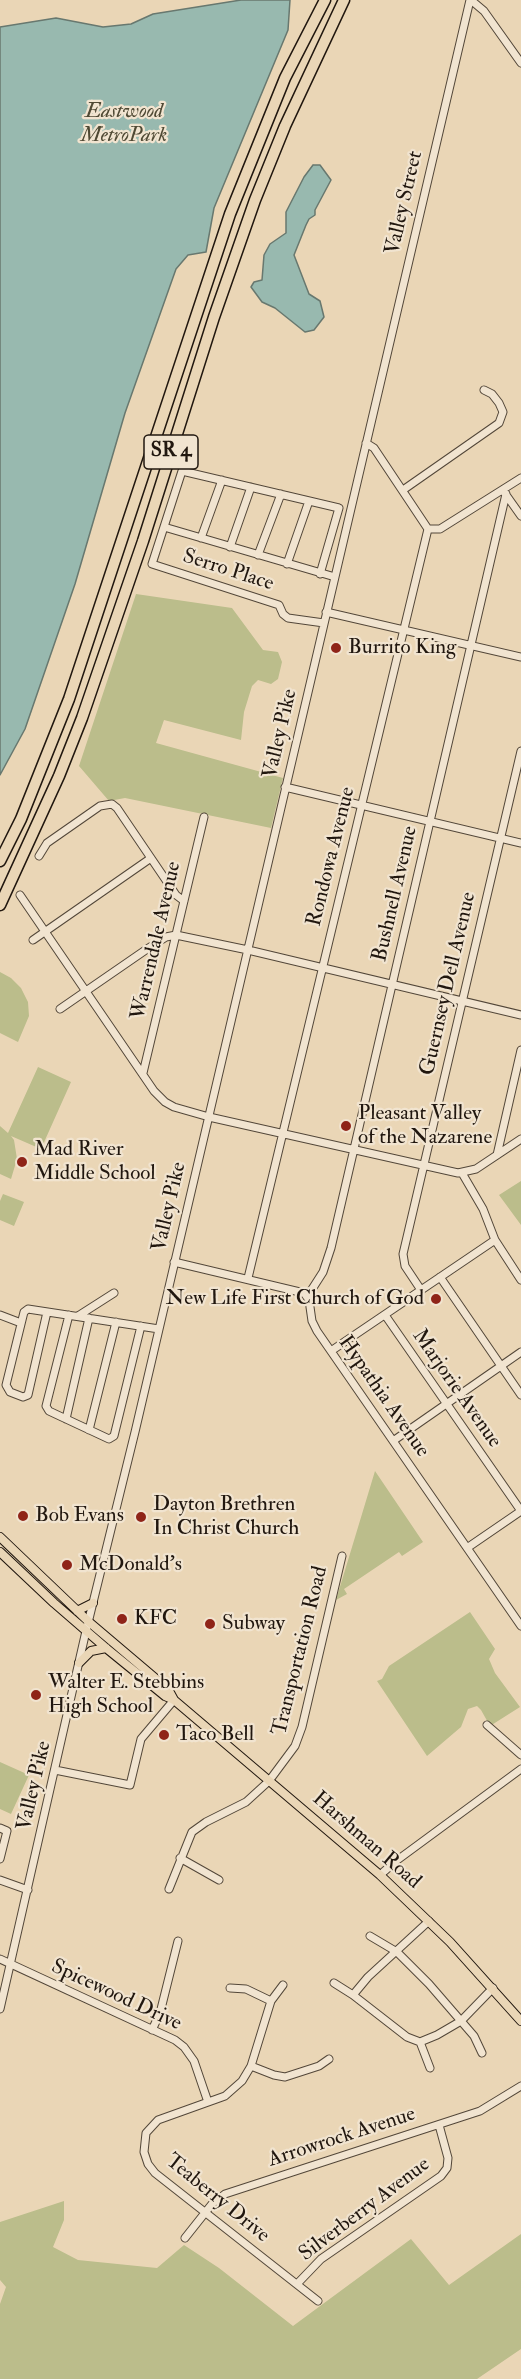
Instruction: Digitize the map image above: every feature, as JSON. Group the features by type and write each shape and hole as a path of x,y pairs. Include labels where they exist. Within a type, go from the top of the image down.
{"highway":[{"name":"SR 4","path":"0,861 21,819 69,699 230,214 285,78 325,0"},
{"name":"SR 4","path":"0,905 55,786 82,718 143,541 214,317 255,200 285,126 344,0"}],"main road":[{"name":"Harshman Road","path":"0,1537 77,1611 106,1648 165,1696 174,1700 380,1875 429,1921 521,2021"},
{"name":"Harshman Road","path":"0,1552 87,1626 168,1689 174,1700"},
{"path":"77,1611 93,1603"},
{"path":"79,1663 92,1651 106,1648"}],"street":[{"path":"470,0 484,11 521,63"},
{"name":"Valley Street","path":"373,413 470,0"},
{"path":"403,490 499,423 502,412 499,403 492,394 484,390"},
{"name":"Valley Pike","path":"0,2009 87,1626 159,1329 373,413"},
{"path":"366,443 374,448 428,529 440,529 504,492 521,478"},
{"path":"320,574 339,508 182,471 164,527 320,574 335,577"},
{"path":"201,538 222,480"},
{"path":"230,547 251,487"},
{"path":"504,492 521,516"},
{"name":"Bushnell Avenue","path":"307,1296 318,1281 327,1260 354,1150 471,645 504,492"},
{"path":"258,555 280,494"},
{"path":"287,564 309,501"},
{"name":"Serro Place","path":"164,527 152,564 279,605 283,614 288,618 324,623"},
{"name":"Rondowa Avenue","path":"248,1278 428,529"},
{"path":"326,612 521,657"},
{"name":"Guernsey Dell Avenue","path":"421,1290 402,1258 521,751"},
{"path":"285,788 521,843"},
{"path":"39,856 47,843 100,806 108,804 117,808 176,895 184,901"},
{"name":"Warrendale Avenue","path":"143,1073 204,817"},
{"path":"33,940 151,858"},
{"path":"20,895 143,1073 165,1102 174,1107 282,1134 462,1173 476,1169 521,1139"},
{"path":"60,1009 147,949 166,937 176,935 521,1015"},
{"path":"497,1155 521,1050"},
{"path":"462,1173 483,1209 495,1240 521,1280"},
{"path":"331,1351 495,1240"},
{"path":"174,1262 301,1291 307,1296"},
{"path":"440,1277 521,1395"},
{"path":"78,1316 114,1293"},
{"name":"Hypathia Avenue","path":"307,1296 314,1326 521,1626"},
{"path":"47,1312 28,1395 25,1397 10,1392 6,1385 24,1312 28,1309 159,1329"},
{"path":"0,1315 21,1323"},
{"path":"69,1315 46,1403 47,1409 109,1439 114,1436 141,1326"},
{"name":"Marjorie Avenue","path":"385,1315 521,1511"},
{"path":"66,1419 89,1318"},
{"path":"89,1430 116,1322"},
{"path":"393,1441 521,1352"},
{"path":"467,1548 521,1511"},
{"name":"Transportation Road","path":"169,1889 192,1832 206,1822 246,1802 269,1781 290,1754 302,1727 342,1556"},
{"path":"56,1770 130,1785 141,1740 174,1700"},
{"path":"487,1725 521,1755"},
{"path":"380,1875 521,1769"},
{"path":"0,1859 3,1829"},
{"path":"180,1858 219,1880"},
{"path":"0,1880 28,1890"},
{"path":"353,1995 368,1977 429,1921"},
{"path":"370,1936 397,1952 429,1984 474,2036 482,2053"},
{"path":"152,2030 160,2013 178,1941"},
{"name":"Spicewood Drive","path":"0,1959 175,2040 188,2051 195,2061 207,2102"},
{"path":"334,1983 407,2037 420,2042 461,2021 493,1988"},
{"name":"Teaberry Drive","path":"283,1985 271,2001 251,2066 242,2081 230,2093 158,2120 146,2133 143,2147 151,2169 318,2301"},
{"path":"230,1988 246,1989 271,2001"},
{"path":"420,2042 430,2068"},
{"path":"251,2066 285,2077 319,2066 329,2059"},
{"name":"Arrowrock Avenue","path":"185,2238 217,2199 231,2192 439,2125 490,2106 521,2086"},
{"name":"Silverberry Avenue","path":"297,2284 321,2259 441,2176 447,2168 448,2158 439,2125"}],"green space":[{"path":"136,594 232,608 263,650 278,652 282,662 278,679 271,684 258,680 252,686 244,712 241,740 164,720 156,743 283,778 271,828 125,798 109,801 79,766"},
{"path":"0,972 11,978 21,988 28,1002 29,1016 18,1042 0,1033"},
{"path":"38,1067 71,1082 41,1149 11,1136 14,1140 17,1159 11,1179 0,1174 0,1126 8,1133"},
{"path":"521,1181 521,1225 499,1195"},
{"path":"3,1194 24,1202 14,1226 0,1220 0,1201"},
{"path":"375,1471 423,1542 402,1556 399,1552 344,1589 347,1594 336,1600"},
{"path":"470,1612 495,1649 489,1659 495,1673 520,1707 490,1726 477,1706 468,1709 461,1727 427,1756 377,1681 382,1679 389,1666"},
{"path":"0,1762 29,1775 11,1814 0,1809"},
{"path":"64,2201 64,2220 53,2247 78,2260 157,2268 184,2245 219,2268 293,2326 411,2239 449,2285 521,2234 521,2349 477,2379 0,2379 0,2304 6,2287 0,2280 0,2222"}],"water":[{"name":"Eastwood MetroPark","path":"241,0 290,0 288,30 214,208 206,252 188,255 176,269 125,413 75,584 25,729 0,775 0,27 56,18 103,27 131,24 153,14"},
{"path":"313,165 320,165 331,180 315,210 315,215 306,225 294,255 309,294 320,301 324,317 314,330 305,332 275,308 262,302 251,287 254,282 262,280 264,255 270,244 286,233 286,212 304,177"}],"place":[{"name":"Burrito King","path":"336,648"},
{"name":"Pleasant Valley of the Nazarene","path":"346,1126"},
{"name":"Mad River Middle School","path":"22,1162"},
{"name":"New Life First Church of God","path":"436,1299"},
{"name":"Bob Evans","path":"23,1516"},
{"name":"Dayton Brethren In Christ Church","path":"141,1517"},
{"name":"McDonald's","path":"67,1565"},
{"name":"KFC","path":"122,1619"},
{"name":"Subway","path":"210,1624"},
{"name":"Walter E. Stebbins High School","path":"36,1695"},
{"name":"Taco Bell","path":"164,1735"}]}
